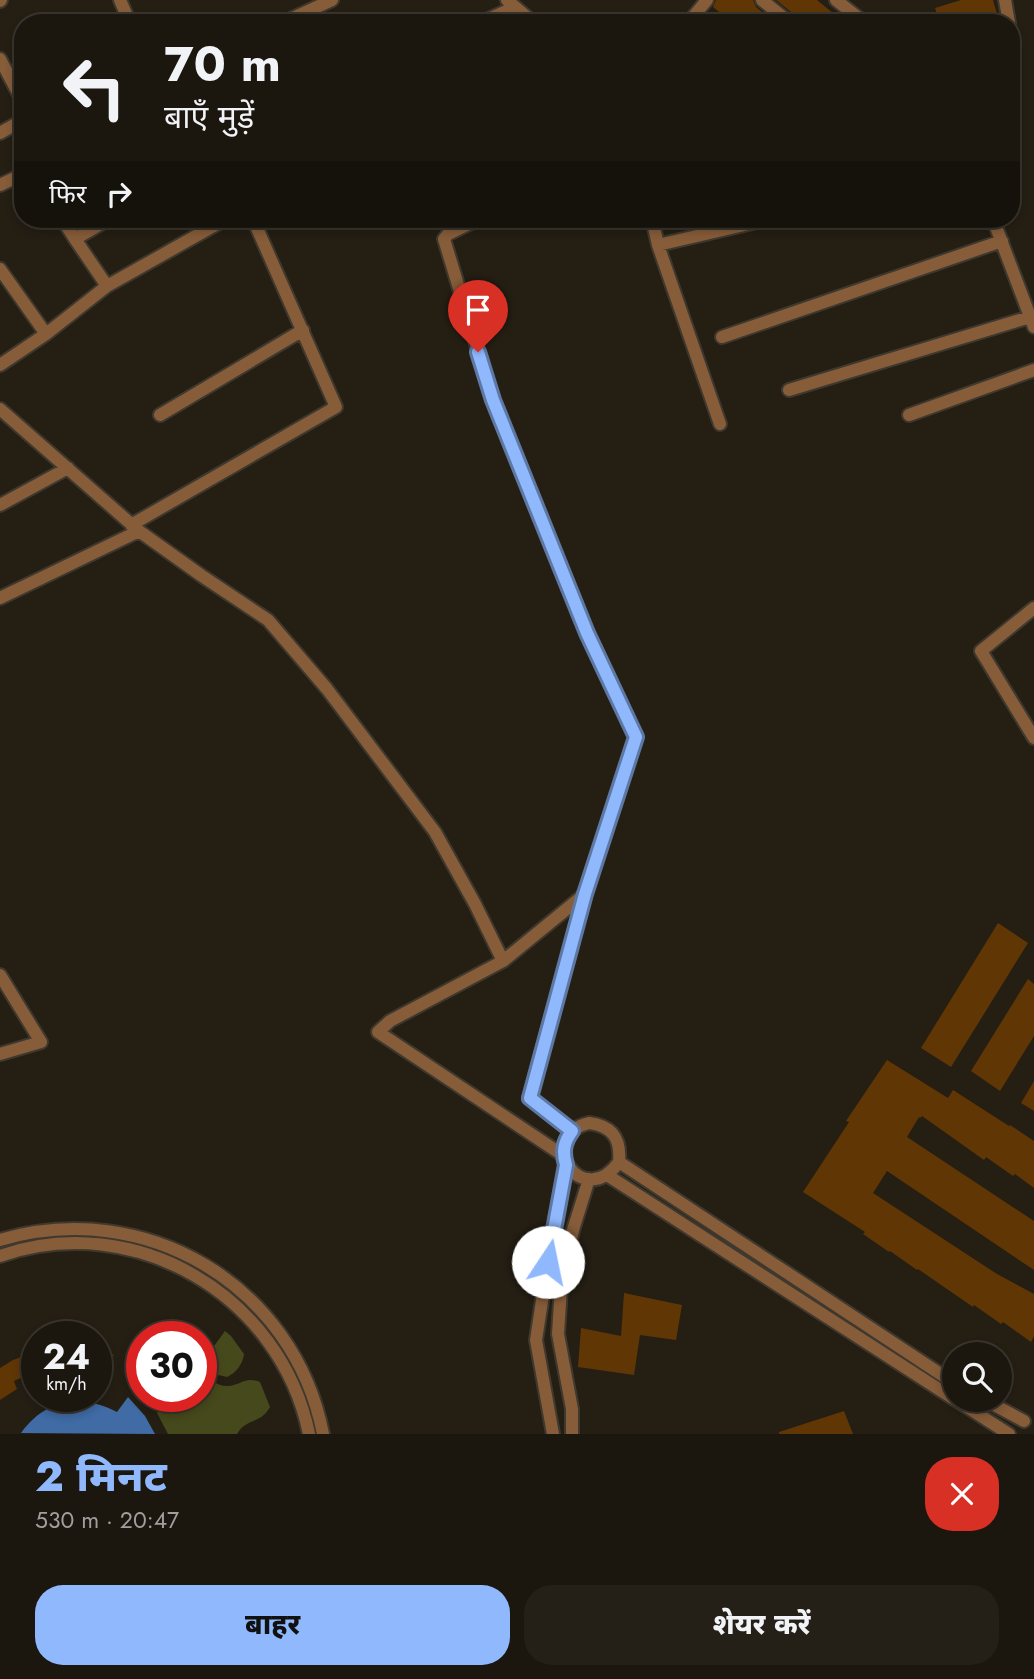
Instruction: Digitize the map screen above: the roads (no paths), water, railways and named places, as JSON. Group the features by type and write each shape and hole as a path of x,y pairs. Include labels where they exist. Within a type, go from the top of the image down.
{"street":[{"path":"302,14 332,0"},
{"path":"695,14 706,0"},
{"path":"762,0 779,14"},
{"path":"836,0 854,14"},
{"path":"494,14 511,3"},
{"path":"0,59 14,85"},
{"path":"68,228 107,286"},
{"path":"75,239 94,228"},
{"path":"0,365 46,334 107,286 210,228"},
{"path":"0,598 135,528 336,407 257,228"},
{"path":"462,228 444,239 493,400 587,633 636,737 585,894 530,1098 572,1131"},
{"path":"654,228 720,424"},
{"path":"659,245 732,228"},
{"path":"789,390 1032,322 997,228"},
{"path":"722,337 1002,241"},
{"path":"0,270 46,334"},
{"path":"160,415 303,330"},
{"path":"909,415 1034,370"},
{"path":"0,409 135,528 268,620 327,689 435,832 503,961"},
{"path":"0,505 68,468"},
{"path":"1034,608 981,650 1034,738"},
{"path":"553,1434 537,1340 565,1160 564,1147 572,1131 589,1123 607,1128 618,1142 619,1162 607,1175 589,1180 580,1177 572,1172 565,1160 378,1032 390,1021 503,961 585,894"},
{"path":"0,975 41,1042 0,1054"},
{"path":"619,1162 942,1375"},
{"path":"607,1175 942,1391"},
{"path":"572,1434 572,1409 558,1334 561,1287 573,1230 589,1180"},
{"path":"0,1240 50,1230 107,1230 163,1244 205,1265 244,1293 282,1336 309,1387 323,1434"},
{"path":"0,1256 50,1245 98,1245 145,1254 188,1272 228,1298 251,1320 271,1345 294,1386 309,1434"},
{"path":"975,1412 1009,1434"},
{"path":"1012,1412 1029,1419 1016,1434"}],"water":[{"path":"126,1400 126,1412 141,1412 155,1434 21,1433 43,1412 112,1412 112,1410 117,1412"}]}
